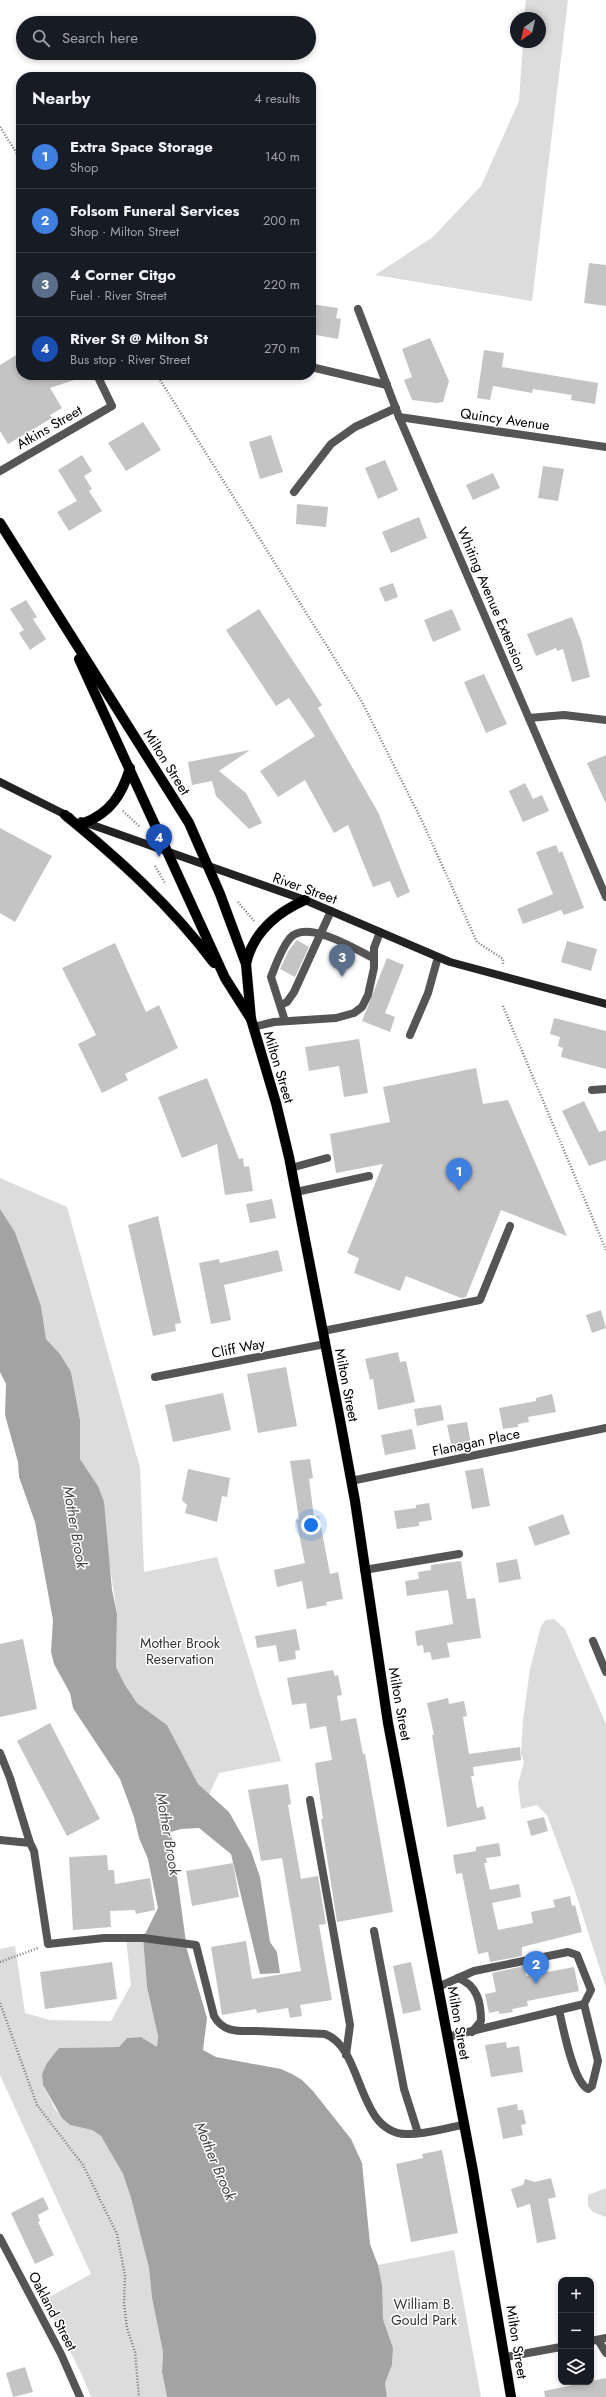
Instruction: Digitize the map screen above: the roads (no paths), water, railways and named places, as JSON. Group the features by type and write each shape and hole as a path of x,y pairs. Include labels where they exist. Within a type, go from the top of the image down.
{"main road":[{"name":"Milton Street","path":"0,523 189,823 208,866 246,964 252,1023 276,1103 291,1168 351,1481 388,1723 506,2357 511,2397"},
{"name":"Milton Street","path":"62,622 170,853 225,978 252,1023"},
{"path":"84,823 96,818 115,802 124,787 130,768"},
{"path":"65,815 122,862 164,902 225,978"},
{"path":"246,964 253,941 262,930 282,911 305,900"}],"street":[{"name":"Whiting Avenue Extension","path":"358,309 399,418 606,897"},
{"path":"316,368 387,385"},
{"name":"Atkins Street","path":"0,471 112,406 99,380"},
{"path":"294,492 331,444 355,427 396,408"},
{"name":"Quincy Avenue","path":"399,418 606,447"},
{"path":"529,718 564,715 606,720"},
{"name":"River Street","path":"0,782 84,823 305,900 438,957 475,971 606,1004"},
{"path":"280,1005 287,1002 294,992 331,911"},
{"path":"285,1021 271,977 290,938 302,931 321,933 373,958"},
{"path":"252,1023 336,1018 354,1013 362,1007 368,995 374,968 374,948 380,932"},
{"path":"410,1035 428,993 438,957"},
{"path":"592,1090 606,1089"},
{"path":"291,1168 327,1158"},
{"path":"296,1192 369,1176"},
{"path":"323,1331 480,1300 510,1226"},
{"name":"Cliff Way","path":"155,1377 325,1344"},
{"name":"Flanagan Place","path":"351,1481 606,1428"},
{"path":"364,1570 459,1554"},
{"path":"593,1641 606,1672"},
{"path":"0,1753 10,1778 36,1858 48,1944 104,1938 143,1938 196,1945 214,2016 218,2024 232,2030 325,2034 333,2037 346,2055 374,2115 383,2125 393,2131 405,2134 418,2133 463,2125"},
{"path":"310,1800 350,2026 346,2055"},
{"path":"0,1840 30,1843"},
{"path":"374,1930 404,2089 418,2133"},
{"path":"438,1987 474,1971 568,1952 577,1955 591,1990 584,2004 598,2061 592,2086 588,2088 579,2081 559,2010"},
{"path":"458,1978 471,1986 478,1996 481,2021 472,2032"},
{"path":"447,2037 584,2004"},
{"name":"Oakland Street","path":"0,2238 61,2354 80,2397"},
{"path":"598,2340 606,2353"},
{"path":"506,2357 558,2348"}],"water":[{"name":"Mother Brook","path":"0,1209 15,1232 41,1306 46,1339 60,1354 71,1372 80,1420 80,1459 98,1486 104,1502 112,1590 117,1614 116,1667 125,1685 137,1703 167,1725 198,1784 229,1812 251,1851 260,1877 270,1942 277,1952 280,1973 260,1974 231,1854 199,1828 181,1829 171,1832 187,1950 207,2018 203,2050 216,2057 281,2069 302,2080 313,2091 351,2139 362,2163 370,2244 378,2265 382,2285 383,2319 393,2348 392,2365 385,2383 387,2397 167,2397 162,2372 163,2352 152,2298 149,2268 131,2198 123,2174 101,2136 92,2130 70,2125 62,2118 43,2085 42,2074 47,2063 59,2048 119,2047 127,2038 141,2037 157,2047 158,2036 147,1987 143,1938 158,1908 148,1859 139,1838 134,1817 120,1779 73,1708 70,1693 54,1664 51,1652 53,1620 35,1522 19,1477 18,1462 5,1415 6,1384 0,1372"}],"place":[{"name":"River St @ Milton St","path":"159,857"},
{"name":"4 Corner Citgo","path":"342,977"},
{"name":"Extra Space Storage","path":"459,1191"},
{"name":"Folsom Funeral Services","path":"536,1984"}],"park label":[{"name":"Mother Brook Reservation","path":"180,1652"},
{"name":"William B. Gould Park","path":"424,2312"}]}
